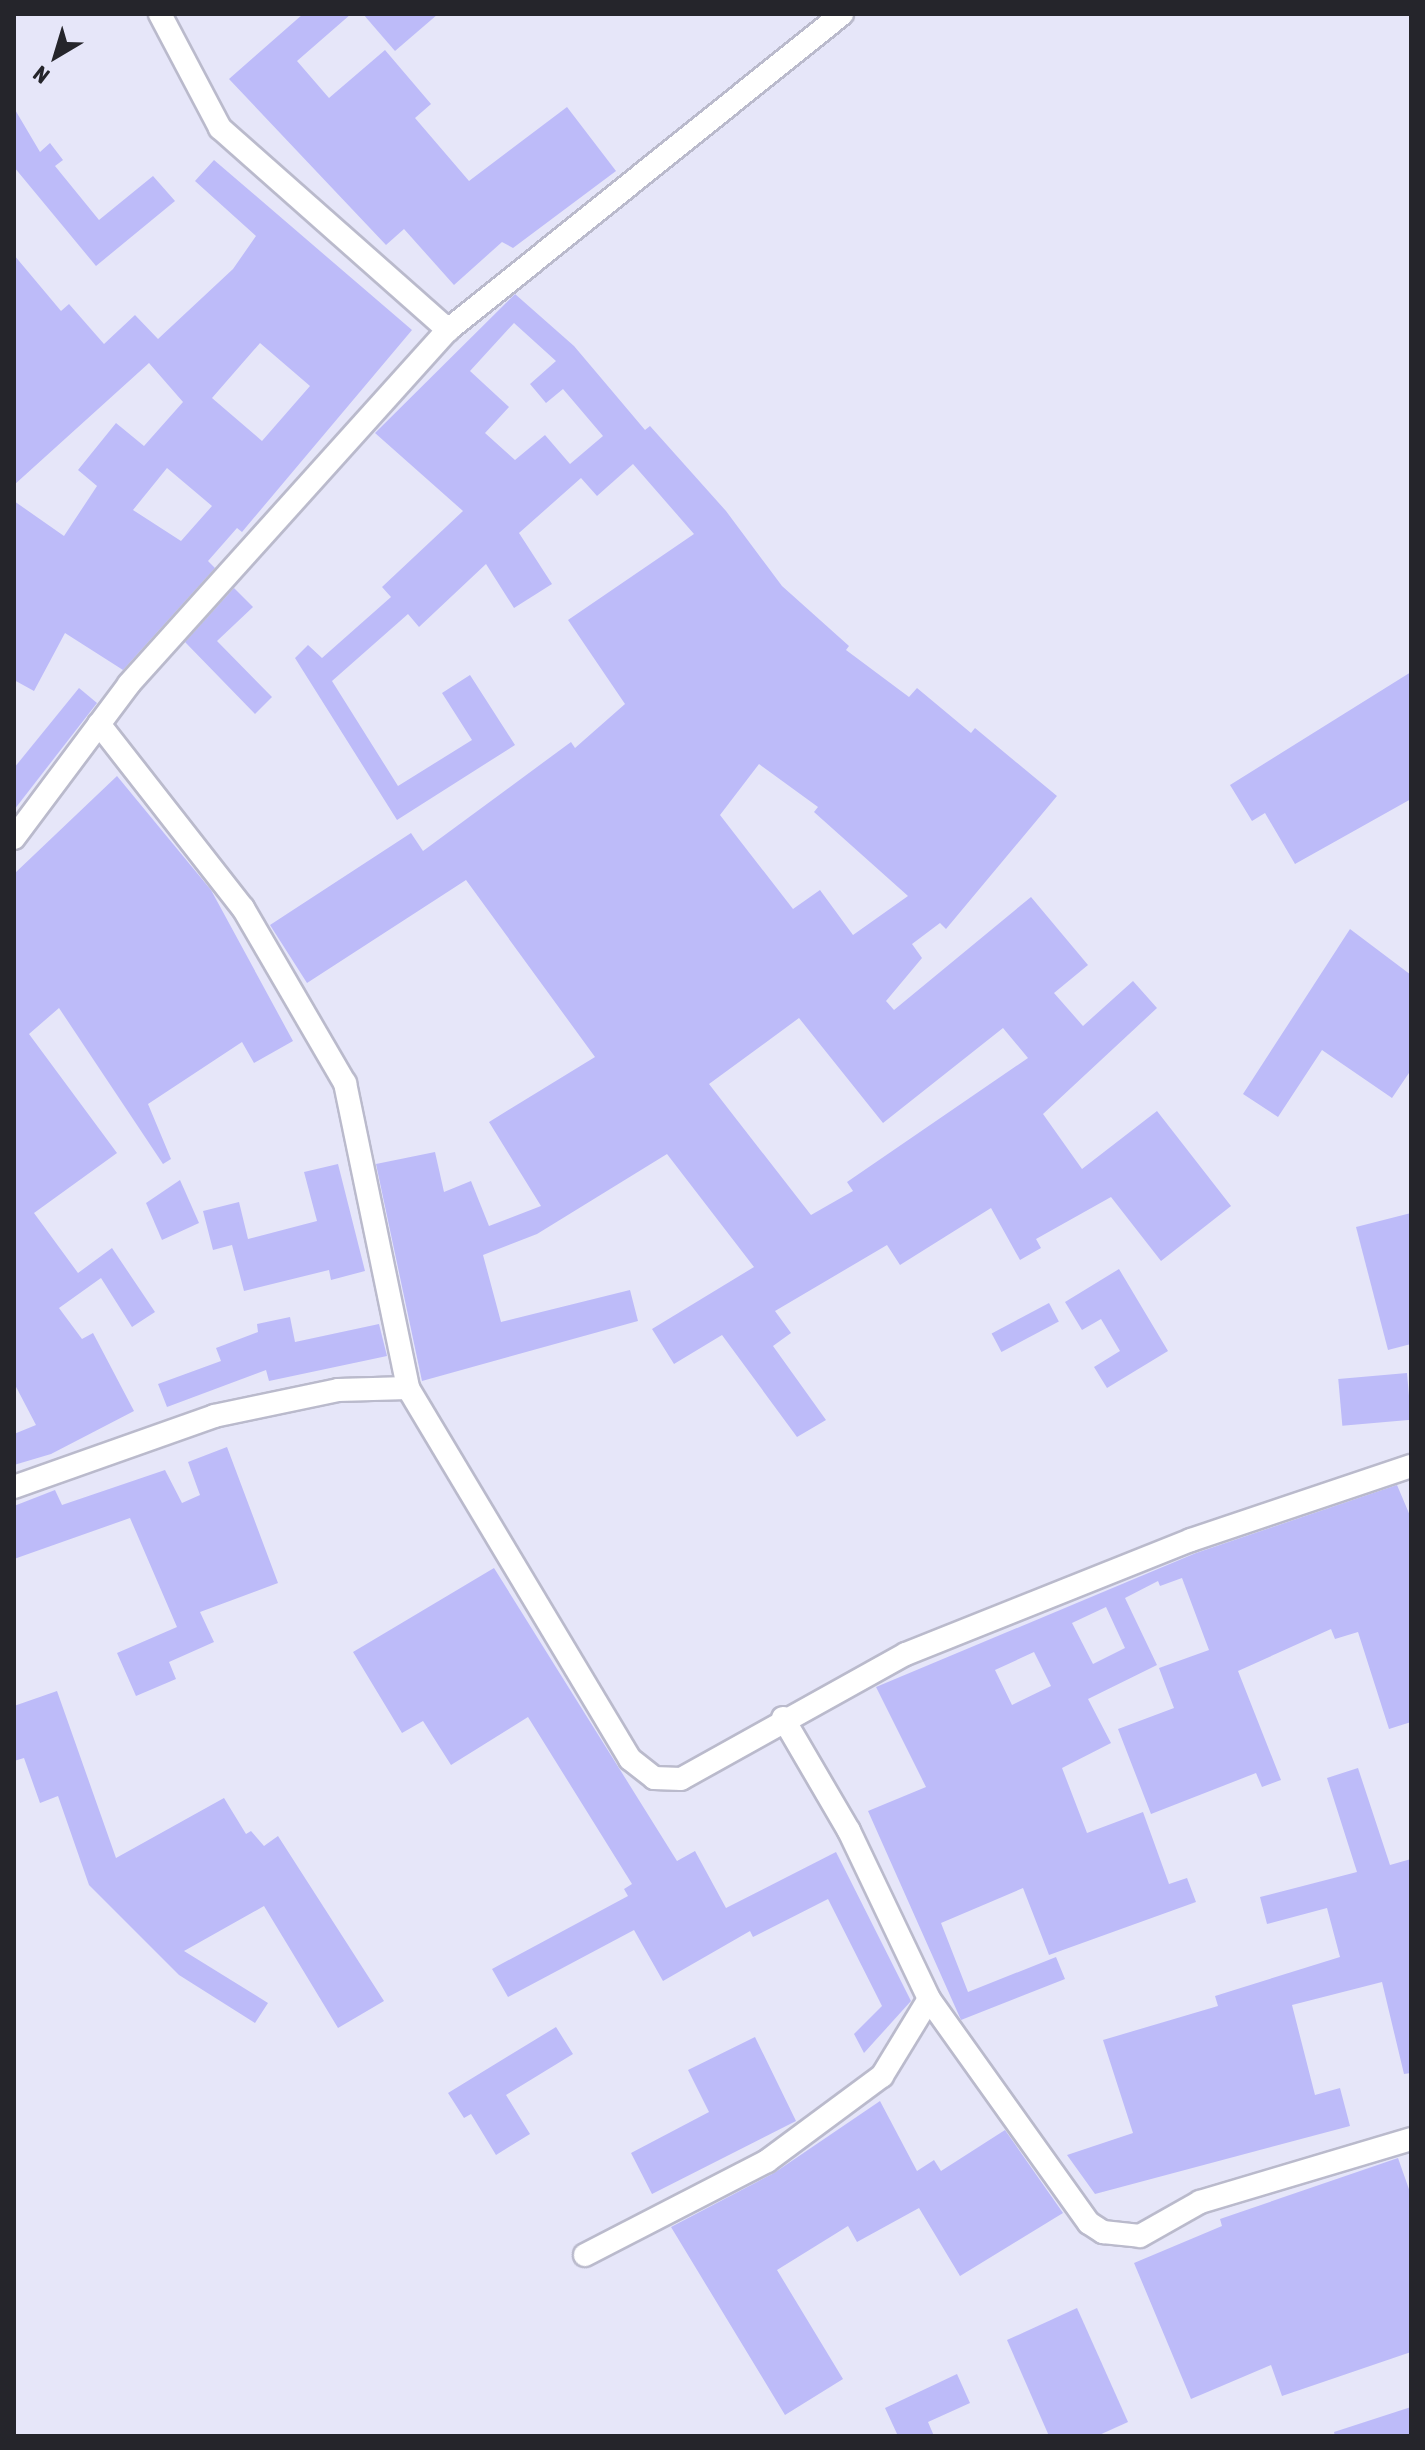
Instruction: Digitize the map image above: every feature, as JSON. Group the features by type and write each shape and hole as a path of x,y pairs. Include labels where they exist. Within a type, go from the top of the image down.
{"street":[{"path":"160,14 220,128 448,330"},
{"path":"14,838 99,724 448,330 842,14"},
{"path":"99,724 243,908 345,1083 408,1388 630,1759 654,1778 681,1779 783,1718 920,1648 1191,1540 1411,1466"},
{"path":"14,1487 214,1416 338,1390 408,1388"},
{"path":"783,1718 849,1831 929,1999 1089,2223 1123,2238 1140,2236 1200,2202 1411,2139"},
{"path":"585,2255 767,2161 882,2076 929,1999"}],"building":[{"path":"303,14 351,14 297,61 329,98 385,50 431,104 415,118 469,181 567,107 616,171 513,248 502,242 454,285 404,229 386,245 229,79"},
{"path":"363,14 438,14 395,51"},
{"path":"14,108 40,152 50,143 63,160 55,166 99,220 153,176 175,201 96,266 14,167"},
{"path":"214,160 412,330 242,532 237,528 208,561 215,568 123,670 65,633 34,691 14,680 14,501 64,536 97,486 78,470 116,423 144,446 183,402 149,363 14,485 14,255 61,311 69,304 104,344 135,315 158,339 233,269 256,236 195,181","holes":["260,343 310,386 262,441 212,398","167,468 212,506 181,541 133,510"]},
{"path":"515,294 574,346 645,430 650,426 726,511 782,586 849,646 846,650 909,697 917,688 971,733 975,728 1057,796 946,929 940,923 912,944 922,958 886,1001 894,1010 1031,897 1088,965 1054,993 1083,1026 1133,981 1157,1008 1043,1114 1082,1169 1157,1111 1231,1206 1161,1261 1111,1197 1036,1239 1041,1248 1020,1260 991,1208 900,1265 887,1245 775,1311 791,1333 773,1346 826,1420 797,1437 722,1335 674,1364 652,1329 754,1267 667,1154 537,1234 483,1255 501,1322 630,1290 638,1321 422,1381 376,1164 435,1152 444,1192 471,1181 489,1226 541,1206 489,1122 595,1057 466,880 307,983 270,925 411,833 423,851 571,742 575,748 625,704 568,620 694,534 633,464 597,496 581,478 519,533 552,584 514,608 486,564 419,627 408,614 332,681 398,786 472,740 442,693 470,675 515,745 397,820 295,658 308,645 322,658 391,597 382,587 463,511 375,433","holes":["514,323 556,361 530,384 546,403 563,389 603,436 570,464 545,435 515,460 485,433 509,407 470,371","759,764 818,807 814,812 908,896 853,935 820,890 793,909 720,815","799,1018 883,1123 1003,1028 1028,1058 847,1182 853,1191 811,1215 709,1084"]},
{"path":"234,588 253,607 217,641 272,697 255,714 185,642"},
{"path":"1411,672 1411,799 1295,864 1265,813 1252,821 1230,785"},
{"path":"79,688 97,703 14,810 14,768"},
{"path":"117,776 211,890 293,1041 254,1063 242,1042 148,1104 171,1159 163,1164 59,1008 29,1034 117,1153 34,1213 78,1273 112,1248 155,1312 132,1327 101,1278 59,1308 82,1339 93,1333 134,1411 51,1454 14,1465 14,1434 36,1425 14,1383 14,874"},
{"path":"1350,929 1411,975 1411,1070 1392,1098 1322,1050 1278,1117 1243,1094"},
{"path":"338,1164 365,1271 331,1280 329,1270 244,1291 232,1245 213,1250 203,1211 239,1202 248,1239 317,1221 304,1172"},
{"path":"180,1180 199,1223 162,1240 146,1203"},
{"path":"1411,1213 1411,1344 1388,1350 1356,1227"},
{"path":"1119,1269 1168,1351 1107,1388 1094,1367 1120,1351 1101,1319 1082,1330 1065,1302"},
{"path":"1049,1303 1059,1322 1001,1352 992,1334"},
{"path":"290,1317 295,1342 379,1324 387,1356 269,1381 266,1370 167,1407 158,1384 221,1361 216,1348 258,1332 257,1324"},
{"path":"1407,1373 1411,1420 1342,1426 1338,1379"},
{"path":"227,1447 278,1583 200,1612 214,1642 169,1662 176,1679 136,1696 117,1653 177,1627 130,1518 14,1559 14,1506 55,1490 62,1505 165,1470 182,1503 200,1495 188,1462"},
{"path":"1397,1485 1411,1518 1411,1722 1389,1729 1358,1632 1335,1639 1331,1629 1238,1671 1281,1780 1262,1787 1256,1773 1151,1814 1118,1729 1174,1708 1159,1668 1209,1650 1182,1578 1160,1586 1158,1581 1125,1598 1157,1665 1088,1699 1111,1743 1062,1768 1087,1833 1143,1812 1169,1884 1187,1878 1196,1902 1049,1955 1023,1888 941,1923 968,1992 1056,1957 1065,1979 961,2020 868,1811 926,1787 876,1687 1196,1553","holes":["1106,1607 1125,1648 1093,1664 1072,1623","1034,1652 1051,1686 1012,1705 995,1670"]},
{"path":"494,1568 677,1861 695,1851 726,1908 836,1852 911,2001 864,2053 854,2034 882,2006 828,1899 753,1937 750,1931 663,1981 634,1930 508,1997 492,1969 628,1896 624,1889 632,1884 528,1717 451,1765 423,1721 402,1733 353,1652"},
{"path":"57,1691 116,1858 224,1798 246,1834 251,1831 264,1846 278,1836 384,2001 338,2028 264,1906 184,1951 268,2003 255,2023 179,1975 89,1885 58,1796 40,1803 24,1758 14,1761 14,1706"},
{"path":"1358,1768 1390,1865 1411,1859 1411,2073 1404,2074 1382,1982 1292,2005 1315,2095 1340,2088 1350,2126 1095,2194 1067,2155 1133,2133 1103,2040 1218,2006 1215,1996 1340,1957 1327,1908 1267,1924 1260,1897 1357,1872 1327,1778"},
{"path":"556,2027 573,2054 506,2095 530,2134 496,2155 471,2114 464,2118 448,2093"},
{"path":"755,2037 796,2121 652,2194 631,2153 709,2112 688,2070"},
{"path":"880,2101 917,2171 934,2160 941,2171 1005,2130 1063,2213 960,2276 919,2208 857,2242 848,2226 777,2270 843,2379 785,2415 671,2227 774,2173"},
{"path":"1398,2158 1411,2195 1411,2352 1282,2396 1271,2365 1191,2399 1134,2263 1222,2226 1220,2219"},
{"path":"1077,2308 1128,2422 1097,2436 1049,2436 1007,2340"},
{"path":"957,2374 970,2403 928,2422 934,2436 898,2436 885,2408"},
{"path":"1411,2407 1411,2436 1335,2436 1334,2432"}]}
